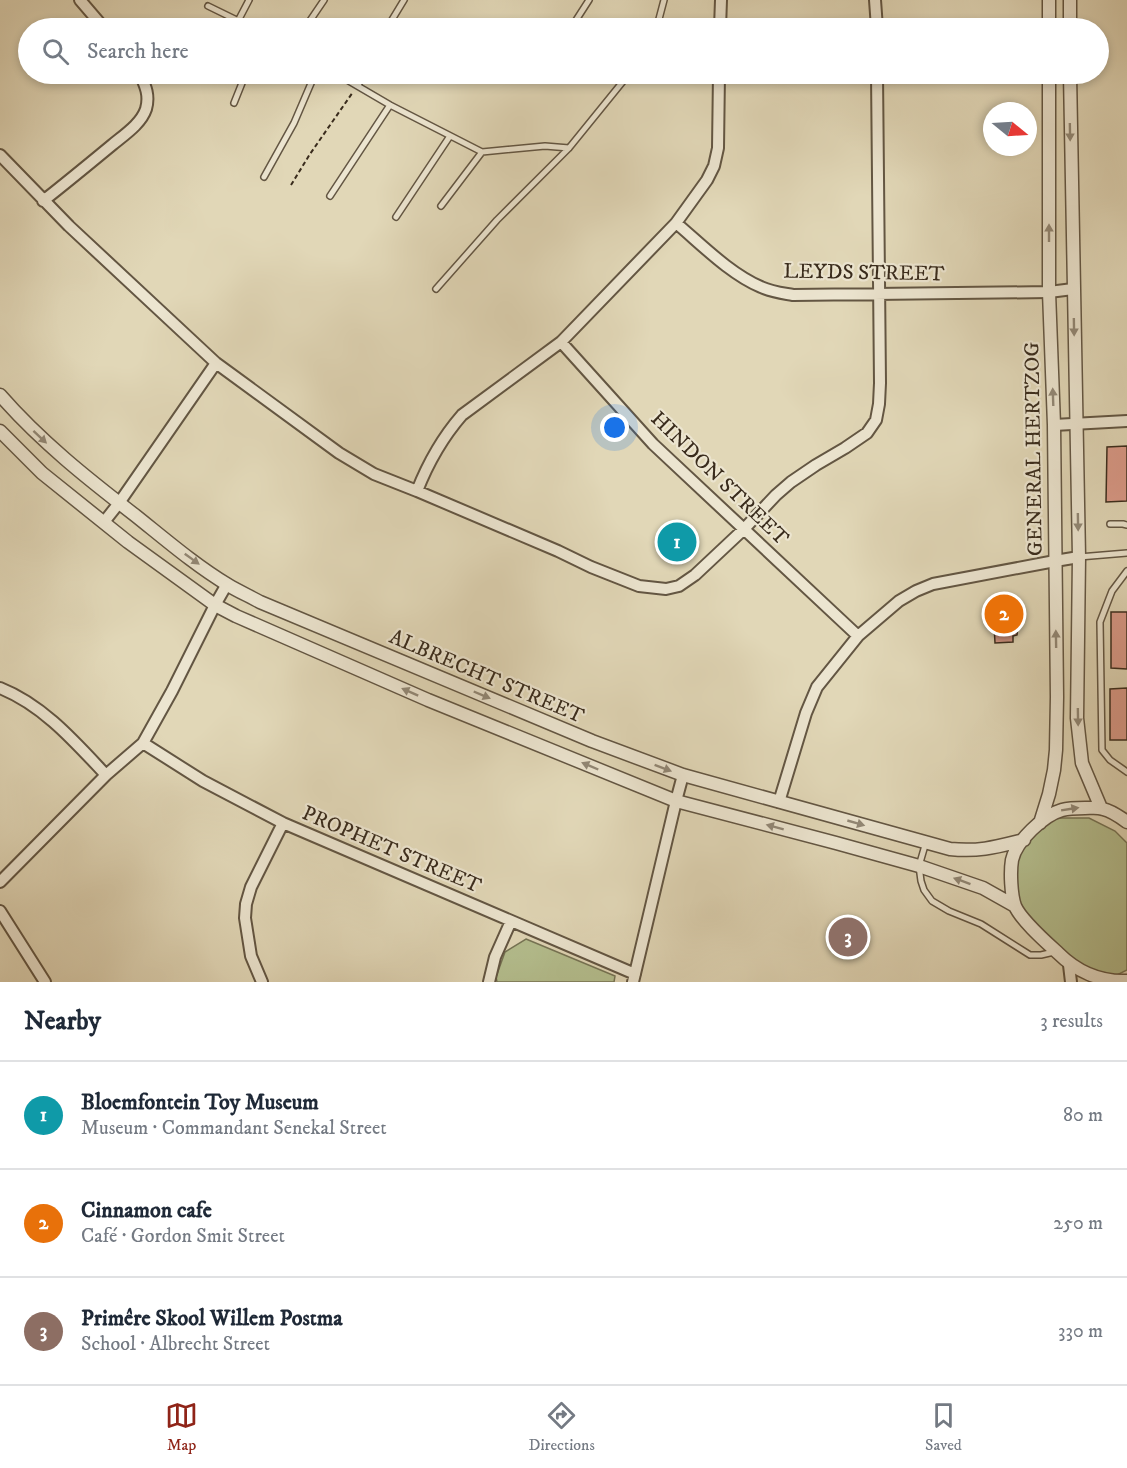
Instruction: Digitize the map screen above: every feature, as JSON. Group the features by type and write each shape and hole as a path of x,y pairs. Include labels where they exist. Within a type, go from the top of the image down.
{"street":[{"path":"80,0 95,18"},
{"path":"721,18 722,0"},
{"path":"875,0 876,18"},
{"path":"1049,0 1049,18"},
{"path":"1070,0 1070,18"},
{"path":"43,201 132,128 142,117 148,100 145,84"},
{"path":"417,491 438,446 462,415 561,342 676,223 707,180 714,166 718,148 719,84"},
{"path":"0,155 43,201 216,363 339,453 375,474 600,571 639,586 666,590 679,586 695,575 791,482 867,432 876,420 880,383 877,84"},
{"name":"GENERAL HERTZOG","path":"1040,823 1049,794 1056,750 1057,698 1054,425 1049,292 1050,84"},
{"name":"GENERAL HERTZOG","path":"1070,84 1079,557 1077,718 1082,762 1101,808"},
{"name":"LEYDS STREET","path":"676,223 746,280 779,293 793,295 1049,292 1073,289"},
{"name":"HINDON STREET","path":"561,342 653,444 858,636"},
{"path":"104,522 216,363"},
{"name":"ALBRECHT STREET","path":"0,394 44,442 119,503 227,585 260,602 592,741 683,775 950,849 969,851 989,849 1024,840"},
{"path":"1054,425 1127,421"},
{"name":"ALBRECHT STREET","path":"0,431 42,473 128,542 215,605 236,616 429,700 676,801 919,866 983,888 1015,906"},
{"path":"779,802 806,712 818,687 858,636 899,601 933,584 1079,557"},
{"path":"0,882 106,775 142,743 227,585"},
{"path":"0,681 5,690 35,708 71,738 106,775"},
{"name":"PROPHET STREET","path":"142,743 203,782 283,823 511,921 634,978"},
{"path":"634,978 683,775"},
{"path":"1127,822 1101,808 1062,810 1040,823 1024,840 1012,860 1011,873 1015,906 1038,935 1087,976 1100,981 1127,981"},
{"path":"262,982 251,956 245,918 246,904 250,887 283,823"},
{"path":"0,911 45,982"},
{"path":"489,982 495,957 511,921"},
{"path":"1070,964 1071,982"}],"lane":[{"path":"240,18 249,0"},
{"path":"312,18 324,0"},
{"path":"393,18 404,0"},
{"path":"577,18 589,0"},
{"path":"659,18 664,0"},
{"path":"207,6 232,18"},
{"path":"234,103 242,84"},
{"path":"264,177 294,123 311,84"},
{"path":"436,289 497,220 569,148 621,84"},
{"path":"358,85 390,105 482,152 545,146 569,148"},
{"path":"330,196 390,105"},
{"path":"396,217 450,136"},
{"path":"441,206 482,152"},
{"path":"1110,524 1127,525"},
{"path":"1079,557 1127,553"},
{"path":"1127,571 1112,591 1100,622 1102,750 1110,760 1127,772"},
{"path":"926,843 919,866 924,890 932,901 949,911 981,924 1030,955 1056,951"}],"path":[{"path":"291,185 309,154 358,85"}],"green space":[{"path":"1057,818 1089,818 1115,831 1127,843 1127,970 1115,976 1088,975 1026,921 1012,892 1014,860 1032,833"},
{"path":"526,939 615,976 614,982 497,982 496,977 505,952"}],"building":[{"path":"1127,446 1127,501 1106,502 1107,447"},
{"path":"993,606 1013,606 1013,625 1018,625 1017,635 1013,636 1013,642 995,643"},
{"path":"1111,612 1127,612 1127,669 1111,668"},
{"path":"1127,688 1127,740 1110,740 1110,689"}],"place":[{"name":"Bloemfontein Toy Museum","path":"677,542"},
{"name":"Cinnamon cafe","path":"1004,614"},
{"name":"Primêre Skool Willem Postma","path":"848,937"}]}
